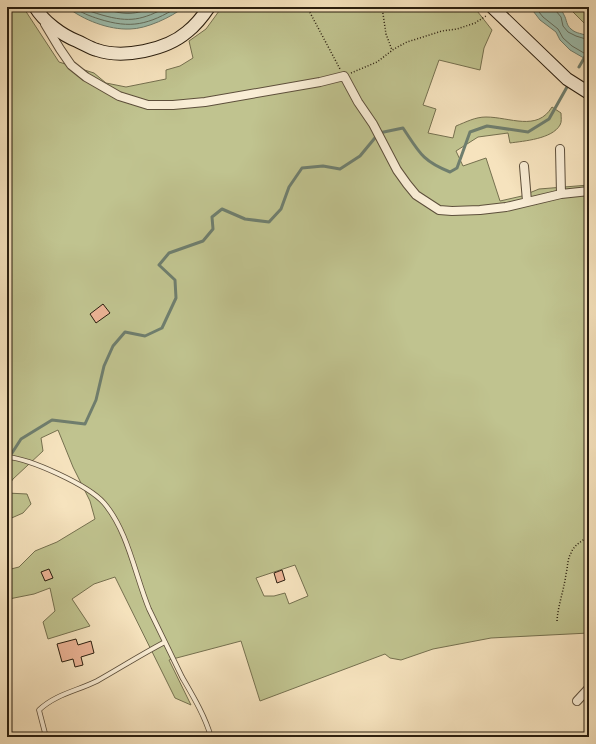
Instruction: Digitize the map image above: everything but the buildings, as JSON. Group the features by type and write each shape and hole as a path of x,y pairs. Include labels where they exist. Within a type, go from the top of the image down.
{"main road":[{"path":"38,11 68,37 98,50 125,54 148,50 168,44 187,33 210,7"},
{"path":"494,9 567,79 589,93"}],"street":[{"path":"38,11 60,49 72,65 86,77 119,96 148,105 173,105 205,102 320,82 344,76 407,184 416,195 439,210 480,210 506,207 562,194 589,191"},
{"path":"560,148 562,194"},
{"path":"524,166 527,201"},
{"path":"577,701 589,688"}],"lane":[{"path":"7,457 27,462 60,475 92,492 112,513 125,538 141,587 165,642 197,705 211,737"},
{"path":"46,737 38,710 45,704 70,691 95,681 165,642"}],"path":[{"path":"307,7 344,76 377,62 392,50 407,42 475,23 494,9"},
{"path":"382,7 386,34 392,50"},
{"path":"557,621 558,610 571,552 576,545 589,536"}],"green space":[{"path":"7,7 23,7 59,62 94,73 106,83 126,87 166,79 166,70 180,66 193,58 189,41 206,29 222,7 474,7 492,30 484,48 480,70 439,60 423,105 436,109 428,133 453,138 456,126 474,119 486,117 531,121 546,115 552,107 561,113 560,125 556,130 544,136 530,140 510,143 508,133 478,137 456,151 463,166 486,158 500,201 522,196 539,189 589,185 589,633 491,638 433,649 401,660 390,658 385,654 260,701 241,641 169,660 191,705 175,698 115,577 94,584 72,599 90,626 48,639 43,622 55,611 50,588 34,594 9,599 7,596 7,570 19,567 35,551 57,542 95,519 90,501 73,467 58,430 41,438 43,451 13,479 7,488","holes":["295,565 308,596 289,604 285,593 274,596 264,596 256,578"]},
{"path":"568,7 589,7 589,28"},
{"path":"7,493 27,494 31,504 23,513 7,520"}],"water":[{"path":"67,7 184,7 173,15 144,27 122,29 105,26 88,20"},
{"path":"530,7 558,7 563,13 567,24 573,31 589,37 589,61 570,50 560,40 556,32 540,20"}],"waterway":[{"path":"579,67 586,55"},
{"path":"12,453 21,439 52,420 85,424 96,400 104,366 113,346 125,332 145,336 162,328 176,298 175,280 159,265 169,253 203,241 213,229 212,217 222,209 245,219 269,222 281,209 289,187 302,168 323,166 340,169 360,156 379,133 403,128 427,160 450,172 457,168 470,132 487,126 528,132 549,119 567,87"}]}
